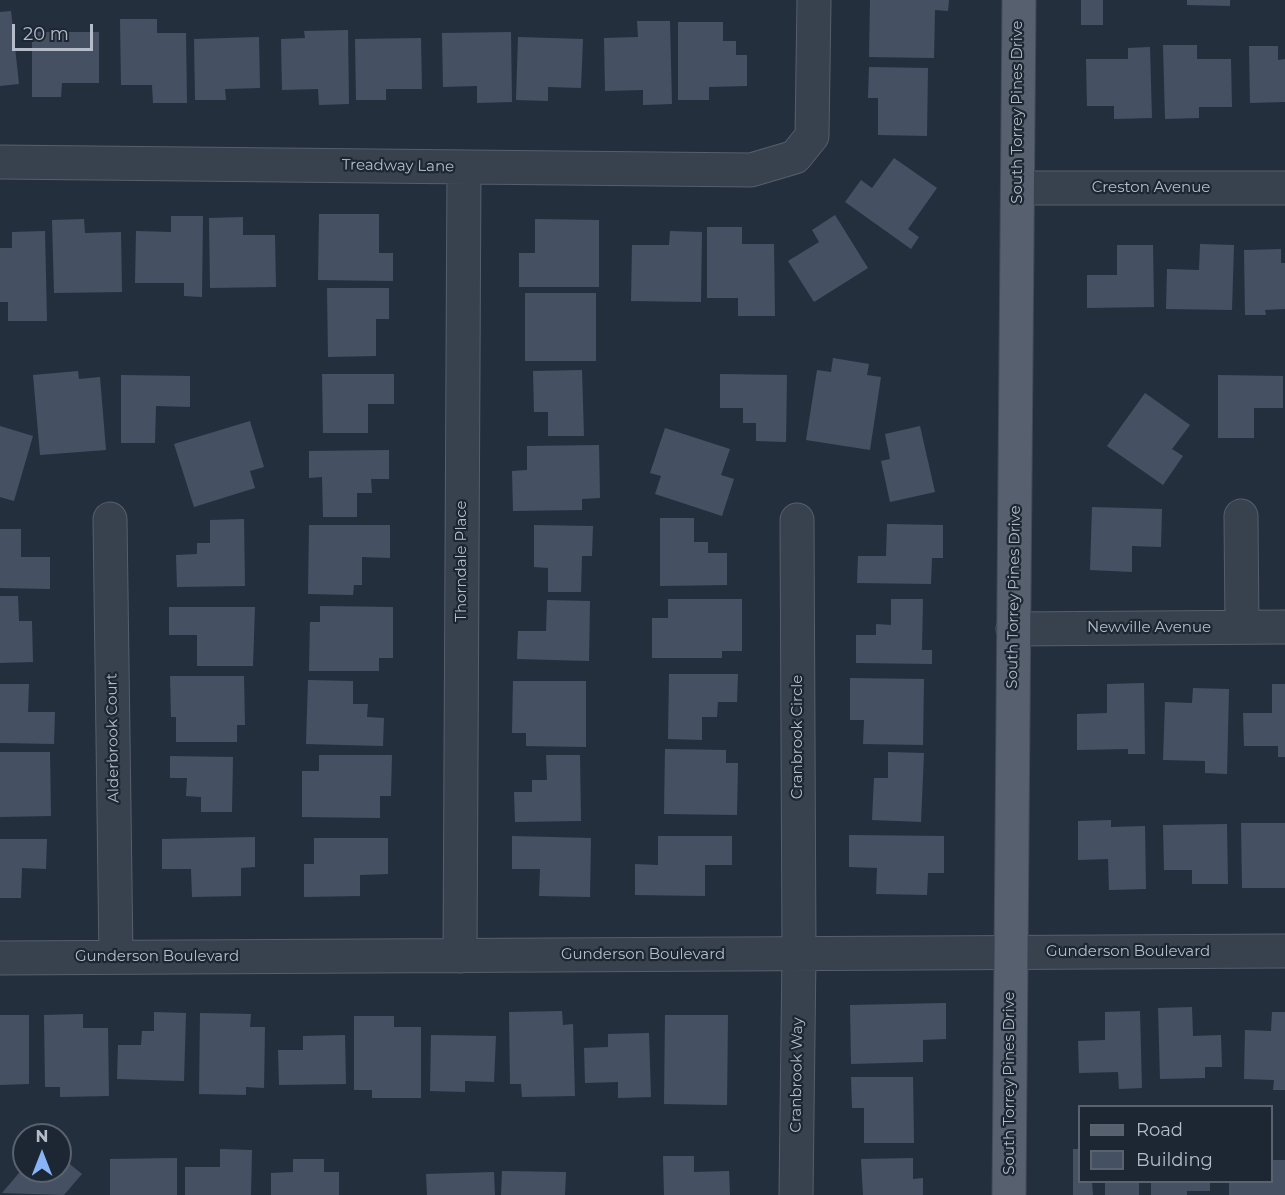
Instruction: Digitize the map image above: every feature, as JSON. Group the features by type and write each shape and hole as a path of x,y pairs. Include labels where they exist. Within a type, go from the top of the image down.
{"main road":[{"name":"South Torrey Pines Drive","path":"1009,1195 1019,0"}],"street":[{"name":"Treadway Lane","path":"0,162 751,170 795,157 812,135 814,0"},
{"name":"Thorndale Place","path":"460,956 464,167"},
{"name":"Creston Avenue","path":"1018,188 1285,188"},
{"path":"1241,516 1242,627"},
{"name":"Alderbrook Court","path":"110,519 116,957"},
{"name":"Cranbrook Circle","path":"797,520 799,954"},
{"name":"Newville Avenue","path":"1013,629 1285,627"},
{"name":"Gunderson Boulevard","path":"0,958 1285,951"},
{"name":"Cranbrook Way","path":"796,1195 799,954"}],"building":[{"path":"870,0 949,0 948,11 935,10 934,58 869,57"},
{"path":"1081,0 1103,0 1103,25 1081,25"},
{"path":"1187,0 1230,0 1230,6 1187,5"},
{"path":"11,11 19,84 0,86 0,12"},
{"path":"120,19 157,19 157,33 186,33 187,103 153,103 152,85 121,85"},
{"path":"637,21 670,21 672,104 643,105 643,90 605,91 604,38 638,37"},
{"path":"678,22 723,22 723,41 736,41 736,55 747,55 747,86 709,87 709,100 678,100"},
{"path":"348,30 349,104 319,105 318,89 282,90 281,39 305,38 304,31"},
{"path":"32,32 99,32 99,83 62,83 61,97 32,97"},
{"path":"511,32 512,102 477,103 477,86 443,87 442,33"},
{"path":"259,37 260,88 225,89 226,100 195,100 194,39"},
{"path":"518,37 583,39 581,88 548,87 548,101 516,100"},
{"path":"421,38 422,89 386,89 386,100 356,100 355,39"},
{"path":"1163,45 1197,45 1197,59 1231,59 1232,107 1199,107 1199,118 1165,119"},
{"path":"1249,46 1278,46 1278,60 1285,59 1285,102 1250,103"},
{"path":"1150,47 1152,118 1114,119 1114,106 1087,106 1086,59 1128,59 1128,48"},
{"path":"869,67 928,68 927,136 878,135 878,98 868,98"},
{"path":"894,158 937,188 908,229 919,237 911,249 845,202 861,180 872,188"},
{"path":"319,214 379,214 379,253 393,253 393,281 318,280"},
{"path":"835,215 868,268 814,302 788,261 819,242 812,230"},
{"path":"171,216 203,216 202,297 184,296 184,283 135,283 136,231 171,232"},
{"path":"243,217 243,235 275,235 276,287 210,288 209,218"},
{"path":"84,219 85,233 121,232 122,292 54,293 52,220"},
{"path":"535,219 599,220 599,287 519,287 519,253 535,253"},
{"path":"707,227 742,227 742,244 774,244 775,316 738,316 738,298 707,298"},
{"path":"45,231 47,321 8,321 8,302 0,302 0,248 12,248 12,232"},
{"path":"670,231 702,232 701,302 631,301 632,245 669,245"},
{"path":"1200,244 1234,245 1232,310 1166,309 1167,269 1199,270"},
{"path":"1117,245 1153,245 1154,307 1087,308 1087,275 1117,275"},
{"path":"1281,249 1281,263 1285,263 1285,309 1265,310 1266,315 1245,315 1244,250"},
{"path":"327,288 389,288 389,319 376,319 376,356 328,357"},
{"path":"525,293 596,293 596,361 525,361"},
{"path":"833,358 869,364 867,375 881,377 870,450 806,440 817,370 831,372"},
{"path":"582,370 584,436 548,436 548,412 534,412 533,371"},
{"path":"78,371 79,379 100,377 106,450 40,455 33,375"},
{"path":"322,374 394,374 394,404 368,404 368,433 323,433"},
{"path":"720,374 787,375 786,442 756,441 756,423 743,423 743,408 720,408"},
{"path":"121,375 190,376 190,407 156,406 155,443 121,443"},
{"path":"1218,375 1283,376 1283,408 1254,408 1254,438 1218,438"},
{"path":"1145,393 1190,425 1172,449 1183,456 1163,485 1107,446"},
{"path":"250,421 264,467 250,471 255,488 194,507 174,444"},
{"path":"0,426 33,436 14,501 0,497"},
{"path":"920,426 935,492 890,502 881,461 890,459 885,434"},
{"path":"665,428 730,449 721,475 734,479 722,516 655,494 661,476 650,473"},
{"path":"599,445 600,498 582,499 582,510 513,511 512,471 527,470 527,446"},
{"path":"389,450 389,479 371,479 372,493 357,493 357,517 323,517 322,477 309,478 309,451"},
{"path":"1092,507 1162,509 1161,547 1132,546 1132,572 1090,570"},
{"path":"660,518 694,518 694,542 708,542 708,553 727,553 727,585 660,586"},
{"path":"244,519 245,586 177,587 176,555 197,554 197,543 210,543 210,520"},
{"path":"887,524 943,525 943,558 932,558 931,584 857,583 858,556 886,556"},
{"path":"309,525 390,525 390,558 362,557 362,585 354,585 353,595 308,594"},
{"path":"534,525 593,526 592,556 582,556 581,592 548,592 548,568 534,567"},
{"path":"0,529 21,529 21,557 50,557 50,589 0,588"},
{"path":"0,596 18,596 19,621 32,621 33,662 0,663"},
{"path":"668,599 742,599 742,651 722,651 722,658 652,658 652,618 668,618"},
{"path":"891,599 923,599 922,650 932,650 932,664 856,663 856,635 876,635 876,624 891,625"},
{"path":"547,600 590,601 589,661 517,659 518,631 546,631"},
{"path":"320,606 393,607 393,658 379,658 379,671 309,671 310,622 320,622"},
{"path":"169,607 255,607 253,666 197,666 197,635 169,635"},
{"path":"669,674 738,674 737,702 718,702 717,717 702,717 702,740 668,739"},
{"path":"170,676 244,676 245,725 237,725 237,742 176,742 176,717 171,717"},
{"path":"850,678 924,679 923,745 863,744 864,720 850,720"},
{"path":"308,680 353,681 353,704 368,704 367,717 384,718 383,746 306,744"},
{"path":"513,681 586,681 586,747 526,746 526,733 512,733"},
{"path":"1144,683 1145,754 1128,754 1128,749 1077,750 1077,714 1107,713 1107,684"},
{"path":"0,684 29,684 28,712 55,712 54,744 0,743"},
{"path":"1272,684 1285,684 1285,757 1278,757 1278,746 1244,746 1243,713 1272,713"},
{"path":"1193,688 1229,689 1227,774 1205,773 1205,761 1163,760 1165,702 1192,703"},
{"path":"665,749 726,750 726,763 738,763 737,815 664,814"},
{"path":"0,752 50,752 51,816 0,817"},
{"path":"888,752 924,753 921,822 872,820 874,778 888,778"},
{"path":"319,755 392,755 391,796 380,796 380,818 302,817 302,771 319,771"},
{"path":"546,755 580,755 581,821 515,822 514,792 532,792 532,780 547,780"},
{"path":"170,756 233,757 232,812 201,812 201,797 186,796 187,778 170,778"},
{"path":"1111,820 1111,827 1145,826 1146,889 1109,890 1108,859 1078,860 1078,821"},
{"path":"1241,823 1285,823 1285,888 1242,888"},
{"path":"1227,824 1228,884 1192,884 1192,870 1164,870 1163,825"},
{"path":"849,835 944,836 944,873 928,873 927,895 876,894 877,868 849,867"},
{"path":"512,836 591,838 590,897 539,896 540,869 512,869"},
{"path":"658,836 732,836 732,865 705,865 705,896 635,895 635,864 658,865"},
{"path":"255,837 255,867 241,868 241,896 192,897 191,869 162,869 162,839"},
{"path":"314,838 388,838 388,874 360,875 360,896 304,897 304,864 314,864"},
{"path":"0,839 47,839 46,869 22,868 21,898 0,898"},
{"path":"946,1003 946,1039 923,1040 923,1062 851,1064 850,1005"},
{"path":"1192,1007 1193,1036 1221,1035 1222,1067 1205,1067 1205,1078 1160,1079 1158,1008"},
{"path":"562,1011 563,1025 573,1024 575,1096 522,1097 521,1084 510,1084 509,1012"},
{"path":"1140,1011 1142,1088 1119,1089 1118,1072 1079,1073 1078,1041 1105,1040 1105,1012"},
{"path":"154,1012 186,1013 184,1081 117,1079 118,1045 141,1045 142,1031 154,1031"},
{"path":"1272,1012 1285,1012 1285,1090 1273,1090 1274,1080 1244,1079 1245,1030 1271,1031"},
{"path":"200,1013 251,1014 250,1027 265,1027 264,1088 246,1087 246,1095 199,1094"},
{"path":"83,1014 83,1028 108,1028 109,1096 60,1097 60,1087 45,1087 44,1015"},
{"path":"0,1015 29,1015 29,1084 0,1085"},
{"path":"665,1015 728,1015 727,1105 664,1104"},
{"path":"354,1016 394,1016 394,1027 421,1027 421,1098 372,1098 372,1090 354,1090"},
{"path":"649,1033 651,1097 618,1098 618,1082 585,1083 584,1048 608,1047 608,1034"},
{"path":"345,1035 346,1084 279,1085 278,1050 303,1050 303,1036"},
{"path":"431,1035 496,1036 494,1082 465,1081 465,1092 430,1091"},
{"path":"851,1077 913,1077 914,1143 864,1143 864,1108 852,1108"},
{"path":"220,1149 252,1150 251,1195 185,1195 185,1167 220,1167"},
{"path":"1073,1149 1078,1149 1078,1183 1092,1183 1093,1195 1073,1195"},
{"path":"663,1156 694,1156 694,1172 729,1171 730,1195 664,1195"},
{"path":"177,1158 177,1195 110,1195 110,1159"},
{"path":"913,1158 913,1179 923,1178 923,1195 863,1195 861,1159"},
{"path":"293,1159 324,1159 324,1172 339,1172 339,1195 271,1195 271,1173 293,1172"},
{"path":"1273,1160 1285,1160 1285,1195 1229,1195 1229,1183 1273,1183"},
{"path":"72,1166 82,1174 64,1195 2,1193 12,1181 12,1183 72,1183"},
{"path":"502,1171 566,1172 565,1195 501,1195"},
{"path":"494,1172 495,1195 427,1195 426,1174"},
{"path":"1105,1183 1139,1183 1139,1195 1105,1195"},
{"path":"1151,1183 1210,1183 1210,1191 1187,1191 1187,1195 1151,1195"}]}
